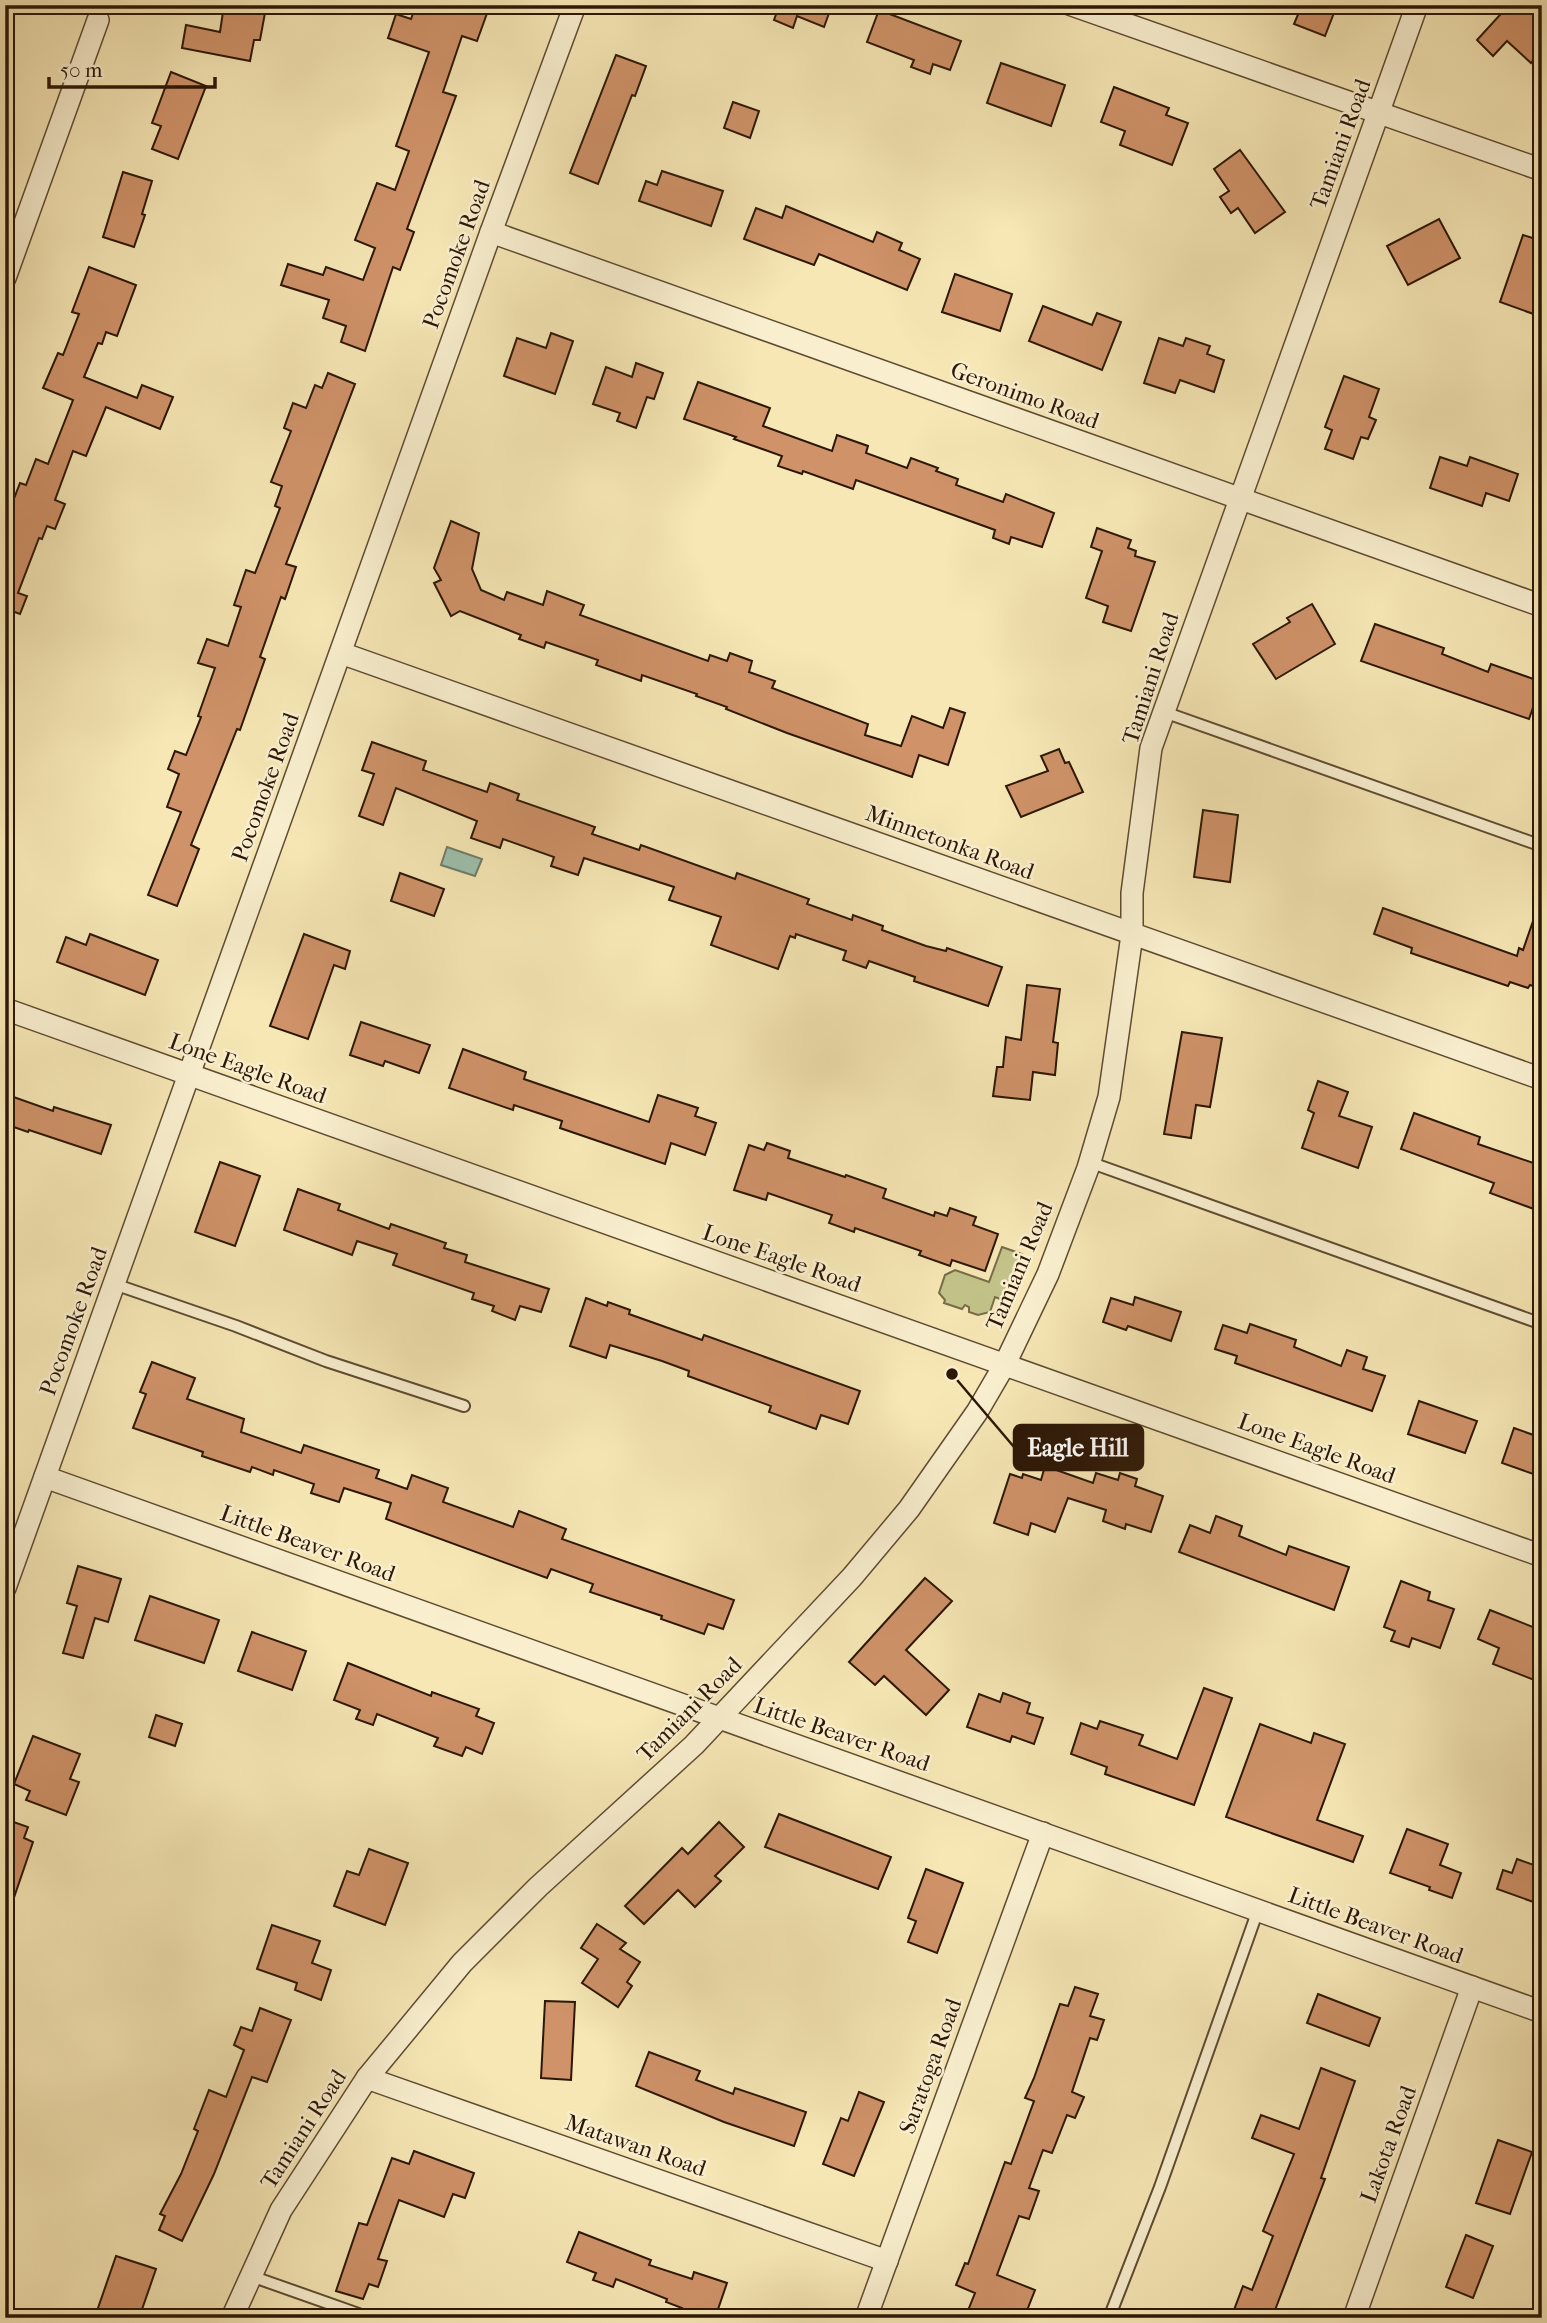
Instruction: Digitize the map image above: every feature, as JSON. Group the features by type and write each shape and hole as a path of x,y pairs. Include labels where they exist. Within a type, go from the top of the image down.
{"street":[{"name":"Pocomoke Road","path":"5,1588 491,232 575,5"},
{"path":"1072,5 1542,170"},
{"name":"Tamiani Road","path":"232,2318 281,2210 367,2078 462,1963 538,1887 694,1745 852,1577 909,1509 977,1412 1004,1364 1048,1275 1089,1162 1109,1097 1132,935 1132,893 1151,748 1417,5"},
{"path":"5,278 98,20"},
{"name":"Geronimo Road","path":"491,232 1542,606"},
{"name":"Minnetonka Road","path":"341,653 1542,1079"},
{"name":"Lone Eagle Road","path":"5,1009 1542,1556"},
{"name":"Little Beaver Road","path":"45,1477 1542,2012"},
{"name":"Saratoga Road","path":"866,2318 1043,1833"},
{"name":"Lakota Road","path":"1354,2318 1472,1987"},
{"name":"Matawan Road","path":"367,2078 887,2261"}],"lane":[{"path":"1164,712 1542,846"},
{"path":"1089,1162 1542,1324"},
{"path":"114,1284 236,1326 326,1361 464,1406"},
{"path":"1109,2318 1165,2174 1258,1910"},
{"path":"251,2276 370,2318"}],"green space":[{"path":"1002,1247 1022,1254 1005,1301 995,1297 990,1312 978,1315 969,1312 969,1307 965,1305 962,1309 944,1303 945,1300 939,1293 945,1275 955,1270 989,1282"}],"shaded area":[{"path":"447,847 482,859 475,876 441,865"}],"building":[{"path":"224,5 257,5 256,12 265,13 260,40 254,40 250,61 182,48 186,25 220,32"},
{"path":"416,5 443,5 463,12 465,5 490,5 477,41 462,36 443,92 456,96 407,229 414,232 400,270 393,267 365,351 341,342 346,326 323,318 329,300 281,285 288,264 323,275 326,267 363,280 375,248 355,240 377,183 395,190 409,151 396,146 429,52 388,38 396,14 411,19"},
{"path":"772,5 832,5 824,27 797,16 793,28 774,20 778,9"},
{"path":"1302,5 1337,5 1325,36 1294,24"},
{"path":"1509,5 1542,5 1542,51 1531,63 1507,41 1493,56 1477,40"},
{"path":"879,10 961,41 950,70 933,64 930,74 911,67 914,60 867,42"},
{"path":"616,55 646,66 598,184 570,173"},
{"path":"1001,63 1065,85 1051,126 987,103"},
{"path":"171,72 206,86 178,159 152,149 161,126 152,123"},
{"path":"1114,87 1169,108 1166,115 1188,123 1172,165 1120,145 1125,131 1101,122"},
{"path":"733,102 759,111 750,138 724,128"},
{"path":"1240,150 1285,212 1255,233 1238,208 1231,213 1220,197 1229,191 1214,169"},
{"path":"662,171 723,191 711,226 639,201 646,181 657,185"},
{"path":"123,172 152,181 142,214 145,215 134,247 103,237"},
{"path":"786,206 873,242 877,232 902,243 899,250 920,259 907,290 819,254 814,265 744,239 756,208 782,218"},
{"path":"1439,219 1460,258 1408,285 1387,246"},
{"path":"1523,235 1542,241 1542,317 1500,302"},
{"path":"89,267 136,285 117,336 106,332 102,344 98,343 84,377 137,398 142,385 173,397 160,429 106,407 86,456 73,451 55,500 65,504 55,529 47,526 42,539 39,538 18,593 27,596 20,614 12,611 7,624 5,522 20,483 26,485 36,459 48,464 73,400 43,388 58,353 63,355 79,314 72,312"},
{"path":"955,274 1012,294 1000,331 942,312"},
{"path":"1043,306 1092,325 1097,313 1121,322 1102,370 1029,341"},
{"path":"551,333 573,341 555,394 504,376 517,338 546,348"},
{"path":"1159,338 1183,346 1186,338 1210,346 1207,354 1224,360 1214,392 1180,380 1175,393 1144,383"},
{"path":"636,363 663,373 654,399 647,397 636,428 617,421 620,413 593,404 606,367 632,377"},
{"path":"328,373 355,384 286,564 296,567 285,599 281,597 260,657 265,659 240,730 237,729 191,845 199,849 177,906 148,895 181,812 167,807 179,774 168,769 175,751 186,755 201,717 198,716 215,668 198,663 207,639 228,646 241,607 234,605 246,570 255,573 280,508 275,506 282,486 271,482 291,431 284,428 293,403 306,408 315,385 322,388"},
{"path":"1344,376 1379,389 1369,417 1376,420 1368,439 1361,437 1353,459 1325,449 1332,430 1325,427"},
{"path":"698,382 770,408 763,426 832,451 837,435 868,446 866,453 907,468 911,458 958,479 956,485 1003,502 1006,494 1054,513 1042,547 1011,537 1009,544 993,538 995,530 856,480 853,489 803,471 802,474 778,466 782,456 684,419"},
{"path":"1440,457 1467,466 1470,457 1518,474 1509,501 1486,493 1482,506 1430,488"},
{"path":"451,521 479,533 472,569 481,590 504,600 507,592 543,605 547,591 584,605 580,615 708,661 710,655 727,661 730,653 752,661 749,672 775,681 772,688 868,724 865,735 901,746 912,716 943,728 950,708 965,713 948,765 919,755 912,777 787,733 696,696 697,694 642,675 641,681 596,665 598,660 546,642 544,648 519,639 521,635 460,611 451,616 434,583 441,580 434,568"},
{"path":"1097,528 1131,540 1128,548 1136,551 1135,556 1155,562 1131,631 1103,622 1108,606 1086,598 1102,551 1091,547"},
{"path":"1312,604 1335,644 1276,679 1253,644 1290,622 1287,618"},
{"path":"1375,624 1444,648 1442,654 1488,672 1491,664 1542,682 1529,719 1361,661"},
{"path":"372,742 426,761 423,770 487,792 490,783 519,794 517,800 595,827 592,834 639,850 641,845 735,879 737,873 809,899 807,904 852,920 853,915 883,926 882,930 926,946 946,951 947,948 1002,967 988,1006 914,981 915,977 869,961 866,968 843,960 846,951 796,934 795,938 790,936 778,969 711,945 721,917 669,900 674,887 584,858 578,875 551,866 554,857 503,839 500,848 471,838 477,821 396,788 383,825 359,816 374,774 362,770"},
{"path":"1059,749 1065,763 1069,762 1083,792 1021,817 1006,786 1048,771 1041,756"},
{"path":"1203,810 1238,815 1230,882 1194,877"},
{"path":"400,873 444,889 434,916 391,901"},
{"path":"1539,904 1542,905 1542,989 1510,982 1508,986 1411,953 1412,948 1374,934 1383,908 1517,956 1519,948 1523,950"},
{"path":"90,934 158,960 145,995 57,962 66,937 86,945"},
{"path":"304,934 350,951 345,969 334,965 308,1039 270,1026"},
{"path":"1027,985 1060,989 1053,1042 1058,1043 1055,1075 1033,1072 1030,1100 993,1096 997,1067 1003,1067 1006,1037 1021,1040"},
{"path":"361,1022 430,1045 419,1073 385,1061 383,1066 350,1055"},
{"path":"1182,1032 1222,1038 1210,1107 1196,1105 1191,1138 1164,1134"},
{"path":"463,1049 526,1072 524,1079 649,1122 658,1095 698,1108 695,1116 716,1123 705,1155 671,1143 665,1164 560,1128 562,1121 514,1105 513,1110 449,1088"},
{"path":"1318,1081 1348,1092 1339,1116 1372,1127 1358,1168 1302,1148 1314,1113 1308,1110"},
{"path":"5,1094 53,1111 54,1107 111,1125 101,1154 5,1124"},
{"path":"1414,1113 1480,1137 1478,1144 1542,1166 1542,1212 1490,1193 1494,1183 1401,1149"},
{"path":"767,1143 790,1151 788,1158 886,1189 883,1198 934,1216 935,1212 947,1216 950,1208 976,1217 973,1225 998,1234 985,1271 952,1260 950,1266 919,1255 921,1251 855,1228 854,1232 829,1223 832,1215 768,1193 766,1200 734,1190 749,1145 764,1150"},
{"path":"220,1162 260,1176 235,1246 195,1232"},
{"path":"298,1189 340,1204 338,1210 389,1229 391,1224 446,1243 444,1248 467,1255 465,1262 549,1289 541,1312 520,1306 515,1320 492,1311 494,1306 472,1299 474,1293 393,1265 397,1254 357,1241 352,1255 284,1230"},
{"path":"1135,1297 1181,1312 1171,1341 1128,1326 1126,1330 1103,1322 1111,1298 1133,1305"},
{"path":"586,1298 607,1306 608,1302 630,1310 629,1314 702,1340 704,1335 860,1391 848,1424 821,1415 816,1429 769,1412 771,1406 688,1376 689,1371 662,1361 610,1345 606,1358 570,1346"},
{"path":"1250,1324 1296,1340 1294,1347 1341,1366 1347,1350 1367,1357 1363,1369 1385,1376 1372,1411 1235,1363 1237,1356 1215,1349 1223,1325 1247,1333"},
{"path":"152,1362 195,1378 187,1399 244,1419 241,1432 301,1453 304,1445 379,1470 376,1478 407,1489 412,1475 448,1488 443,1502 513,1527 519,1511 566,1529 562,1539 734,1600 723,1629 708,1624 704,1634 661,1619 662,1616 590,1592 593,1584 551,1569 547,1578 386,1519 391,1503 344,1488 339,1502 311,1493 314,1484 274,1470 273,1475 252,1467 250,1472 202,1456 203,1452 133,1428 146,1394 140,1392"},
{"path":"1419,1401 1477,1421 1465,1453 1408,1434"},
{"path":"1514,1428 1542,1438 1542,1477 1502,1463"},
{"path":"1045,1466 1093,1483 1096,1473 1118,1480 1120,1473 1137,1479 1135,1486 1163,1496 1151,1532 1126,1524 1125,1529 1103,1521 1106,1510 1068,1498 1055,1532 1031,1523 1028,1535 994,1523 1010,1474 1022,1478 1023,1474 1041,1480"},
{"path":"1216,1516 1242,1526 1239,1536 1286,1555 1289,1546 1349,1567 1334,1610 1179,1552 1190,1525 1210,1533"},
{"path":"78,1566 121,1579 108,1622 95,1618 83,1658 63,1653 77,1606 67,1603"},
{"path":"925,1578 952,1601 906,1650 949,1690 926,1715 884,1676 875,1685 849,1662"},
{"path":"1401,1581 1430,1592 1428,1600 1454,1609 1440,1648 1412,1638 1409,1647 1391,1641 1395,1631 1384,1627"},
{"path":"150,1596 219,1620 204,1663 135,1640"},
{"path":"1490,1610 1538,1629 1535,1635 1542,1638 1542,1683 1493,1664 1499,1648 1478,1639"},
{"path":"252,1632 306,1651 292,1690 238,1671"},
{"path":"348,1663 431,1696 432,1692 479,1709 476,1716 494,1723 482,1754 466,1747 462,1756 434,1746 438,1738 377,1714 373,1725 356,1719 360,1710 334,1700"},
{"path":"1204,1688 1232,1698 1194,1805 1105,1774 1107,1767 1071,1754 1081,1723 1097,1729 1100,1721 1143,1735 1139,1745 1177,1759"},
{"path":"1003,1693 1030,1703 1027,1713 1043,1718 1034,1744 1012,1736 1010,1742 967,1727 979,1694 1000,1702"},
{"path":"156,1715 182,1724 175,1746 149,1737"},
{"path":"1260,1724 1311,1743 1314,1733 1345,1744 1317,1820 1363,1836 1353,1862 1226,1817"},
{"path":"33,1736 80,1754 70,1779 79,1782 66,1815 26,1800 30,1791 14,1784"},
{"path":"779,1814 891,1857 878,1889 765,1847"},
{"path":"5,1819 28,1827 24,1838 33,1842 8,1915 5,1914"},
{"path":"719,1822 744,1847 715,1876 721,1881 695,1907 678,1890 644,1924 625,1906 682,1848 688,1854"},
{"path":"1407,1829 1448,1844 1440,1865 1461,1873 1452,1898 1390,1873"},
{"path":"369,1849 408,1863 385,1925 334,1906 347,1871 359,1875"},
{"path":"1517,1859 1542,1868 1542,1905 1497,1889 1503,1870 1512,1873"},
{"path":"926,1869 963,1883 937,1953 908,1942 916,1921 908,1918"},
{"path":"597,1924 626,1943 620,1949 640,1962 627,1982 632,1986 618,2007 582,1983 598,1959 581,1948"},
{"path":"272,1925 320,1941 312,1963 331,1970 321,2000 295,1990 297,1983 257,1969"},
{"path":"1075,1987 1098,1994 1090,2016 1104,2020 1097,2040 1090,2038 1072,2092 1084,2097 1075,2118 1067,2115 1052,2153 1043,2150 1029,2188 1039,2191 1029,2219 1019,2216 997,2275 1035,2290 1024,2318 965,2318 975,2293 956,2285 965,2263 968,2264 1005,2162 1011,2164 1034,2101 1025,2098 1060,2004 1068,2006"},
{"path":"1318,1994 1380,2018 1369,2046 1307,2023"},
{"path":"545,2001 575,2002 571,2080 541,2078"},
{"path":"260,2008 291,2020 267,2082 252,2077 214,2174 182,2241 159,2230 165,2216 160,2214 181,2174 198,2131 194,2129 209,2090 226,2097 244,2050 234,2045 241,2027 252,2031"},
{"path":"649,2052 700,2071 696,2080 733,2094 735,2088 806,2112 794,2146 724,2122 636,2086"},
{"path":"1321,2068 1355,2081 1321,2178 1325,2179 1272,2318 1231,2318 1243,2286 1252,2290 1273,2236 1263,2231 1294,2154 1252,2138 1261,2115 1299,2129"},
{"path":"859,2092 884,2102 854,2176 823,2164 841,2118 848,2121"},
{"path":"1498,2140 1532,2152 1510,2214 1476,2203"},
{"path":"414,2151 474,2173 465,2198 453,2194 444,2217 399,2200 378,2259 387,2261 378,2287 369,2284 363,2299 336,2291 359,2223 367,2225 392,2158 409,2164"},
{"path":"579,2232 651,2260 649,2265 692,2279 694,2272 727,2283 715,2318 678,2318 682,2308 666,2302 667,2299 616,2279 613,2287 593,2280 596,2273 567,2262"},
{"path":"1466,2235 1493,2246 1473,2298 1446,2287"},
{"path":"116,2256 156,2269 139,2318 116,2318 97,2311"}],"place":[{"name":"Eagle Hill","path":"952,1374"}]}
